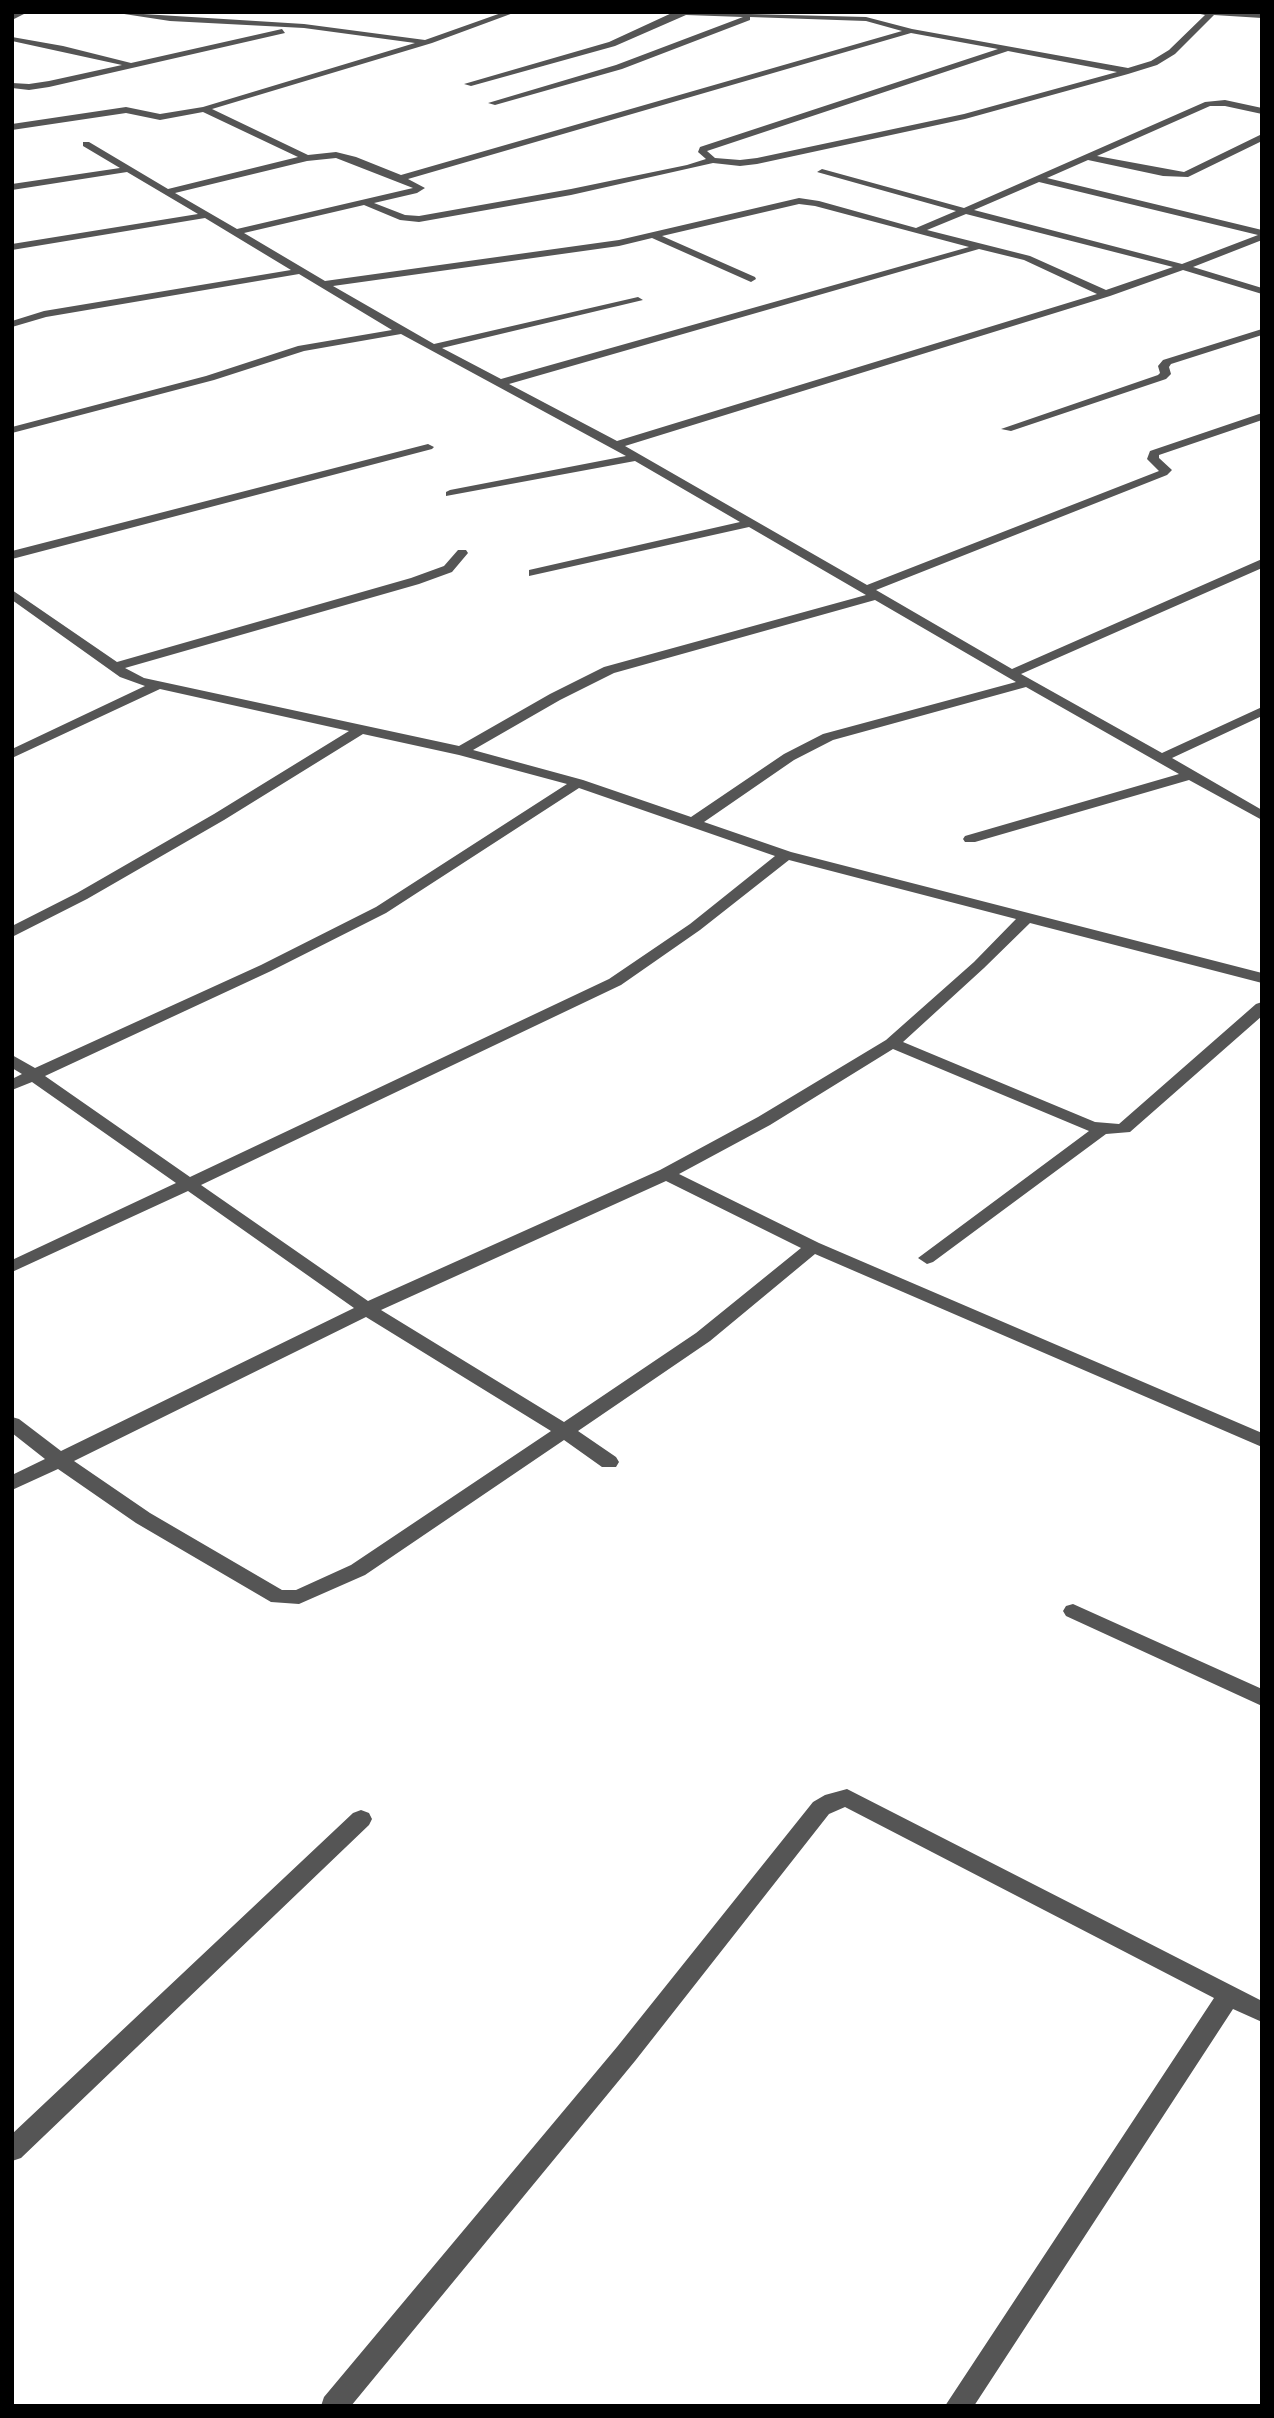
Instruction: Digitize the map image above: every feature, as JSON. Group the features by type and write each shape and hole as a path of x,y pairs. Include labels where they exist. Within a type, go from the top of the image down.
{"street":[{"path":"12,18 24,12"},
{"path":"115,12 154,18 304,26 429,41"},
{"path":"154,18 164,12"},
{"path":"12,127 126,110 160,117 204,109 429,41 512,12"},
{"path":"678,12 866,19 911,31 1128,71"},
{"path":"468,84 612,44 685,12"},
{"path":"866,19 876,12"},
{"path":"1195,12 1262,16"},
{"path":"366,203 403,218 419,219 571,192 713,160 740,163 757,161 965,116 1128,71 1165,57 1212,13"},
{"path":"492,103 619,67 756,15"},
{"path":"12,85 37,87 304,26"},
{"path":"400,178 911,31"},
{"path":"12,39 131,65"},
{"path":"713,160 702,150 1007,49"},
{"path":"917,231 1208,104 1225,103 1262,111"},
{"path":"204,109 307,158"},
{"path":"1087,157 1185,175 1262,137"},
{"path":"86,144 170,191 402,331 616,445 1010,674 1262,816"},
{"path":"170,191 307,158 346,156 420,188 237,232"},
{"path":"12,187 131,169"},
{"path":"821,172 1183,267 1262,291"},
{"path":"1038,179 1262,235"},
{"path":"326,284 564,252 655,236 804,201 977,248 1027,258 1106,294"},
{"path":"12,247 209,215"},
{"path":"616,445 1106,294 1262,235"},
{"path":"655,236 751,279"},
{"path":"500,383 977,248"},
{"path":"12,324 44,314 302,271"},
{"path":"434,347 638,300"},
{"path":"12,430 210,378 302,348 402,331"},
{"path":"1007,429 1161,377 1166,374 1163,366 1167,362 1262,332"},
{"path":"461,751 555,697 609,670 871,593 1163,473 1166,470 1152,456 1160,450 1262,416"},
{"path":"12,555 428,447"},
{"path":"450,494 636,457"},
{"path":"533,573 752,523"},
{"path":"115,667 415,581 448,569 462,553"},
{"path":"1010,674 1262,563"},
{"path":"12,594 115,667 156,687 461,751 578,783 786,855 1262,978"},
{"path":"692,823 789,757 828,737 1027,683"},
{"path":"12,754 156,687"},
{"path":"1162,758 1262,711"},
{"path":"12,932 82,897 359,730"},
{"path":"970,839 1190,775"},
{"path":"12,1085 266,968 381,910 578,783"},
{"path":"12,1267 584,999 615,982 695,927 786,855"},
{"path":"12,1483 367,1309 666,1174 764,1121 892,1043 979,965 1027,917"},
{"path":"892,1043 1102,1129 1124,1128 1163,1097 1262,1007"},
{"path":"12,1060 367,1309 564,1430 609,1462"},
{"path":"927,1258 1102,1129"},
{"path":"666,1174 813,1247 1262,1441"},
{"path":"12,1423 59,1460 143,1518 278,1597 288,1598 312,1592 358,1570 703,1337 813,1247"},
{"path":"1073,1611 1262,1698"},
{"path":"334,2406 626,2054 821,1808 833,1801 847,1798 864,1805 1262,2012"},
{"path":"12,2150 361,1819"},
{"path":"958,2406 1230,1994"}]}
